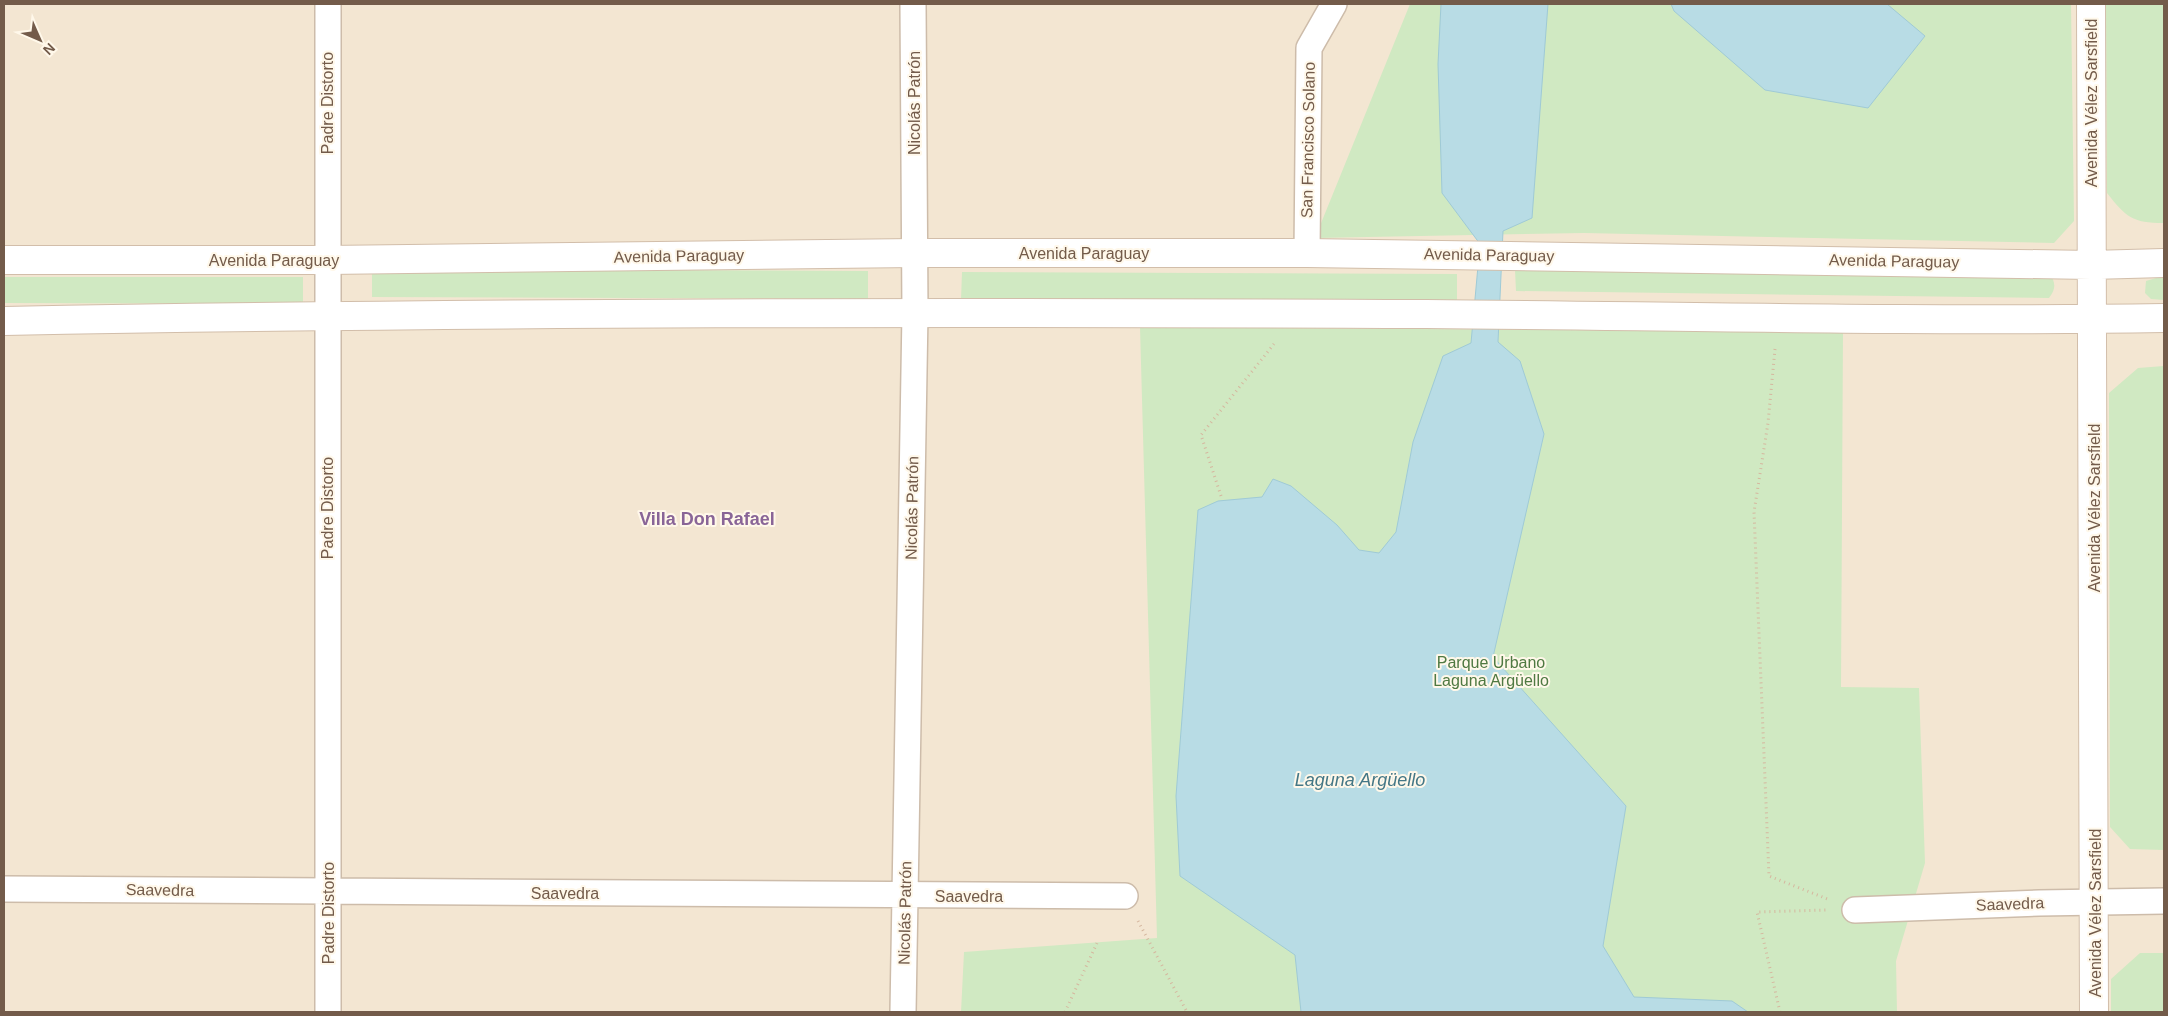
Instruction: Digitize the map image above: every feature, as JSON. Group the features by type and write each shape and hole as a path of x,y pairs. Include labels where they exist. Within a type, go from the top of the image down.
{"main road":[{"name":"Avenida Vélez Sarsfield","path":"2091,4 2094,1012"},
{"name":"Avenida Paraguay","path":"4,260 327,260 915,253 1307,253 2091,264 2164,263"},
{"path":"4,321 327,315 915,313 1511,315 2093,320 2164,318"}],"street":[{"name":"Padre Distorto","path":"328,4 328,1012"},
{"name":"Nicolás Patrón","path":"903,1012 915,313 913,4"},
{"name":"San Francisco Solano","path":"1307,253 1309,48 1334,4"},
{"name":"Saavedra","path":"4,889 1125,896"},
{"name":"Saavedra","path":"1855,910 2164,901"}],"path":[{"path":"1775,340 1768,423 1754,512 1769,876 1855,910"},
{"path":"1221,496 1201,435 1275,343"},
{"path":"1125,896 1187,1012"},
{"path":"1780,1012 1757,912 1855,910"},
{"path":"1065,1012 1097,942"}],"shaded area":[{"path":"4,4 2164,4 2164,1012 4,1012"}],"green space":[{"path":"1410,4 2071,4 2074,221 2054,243 1584,233 1315,238"},
{"path":"2106,4 2164,4 2164,223 2144,222 2131,217 2119,208 2107,193"},
{"path":"372,269 868,271 868,299 372,297"},
{"path":"1515,270 2049,272 2054,285 2049,298 1516,291"},
{"path":"962,272 1457,274 1457,302 961,300"},
{"path":"4,277 303,277 303,304 4,303"},
{"path":"2164,278 2164,300 2151,299 2145,293 2146,281"},
{"name":"Parque Urbano Laguna Argüello","path":"1140,327 1843,332 1841,687 1919,688 1925,863 1896,961 1897,1012 961,1012 964,952 1157,938"},
{"path":"2164,366 2164,850 2130,849 2110,827 2109,393 2138,368"},
{"path":"2140,953 2164,953 2164,1012 2111,1012 2111,979"}],"water":[{"name":"Laguna Argüello","path":"1441,4 1548,4 1532,218 1503,231 1498,342 1520,361 1544,434 1493,657 1626,806 1603,946 1634,997 1732,1001 1748,1012 1301,1012 1295,955 1180,876 1176,796 1198,510 1218,501 1262,497 1273,479 1291,486 1337,525 1359,550 1379,553 1396,532 1413,442 1443,356 1471,343 1480,244 1442,193 1438,64"},
{"path":"1671,4 1887,4 1925,36 1868,108 1765,90 1674,11"}],"district":[{"name":"Villa Don Rafael","path":"707,519"}]}
